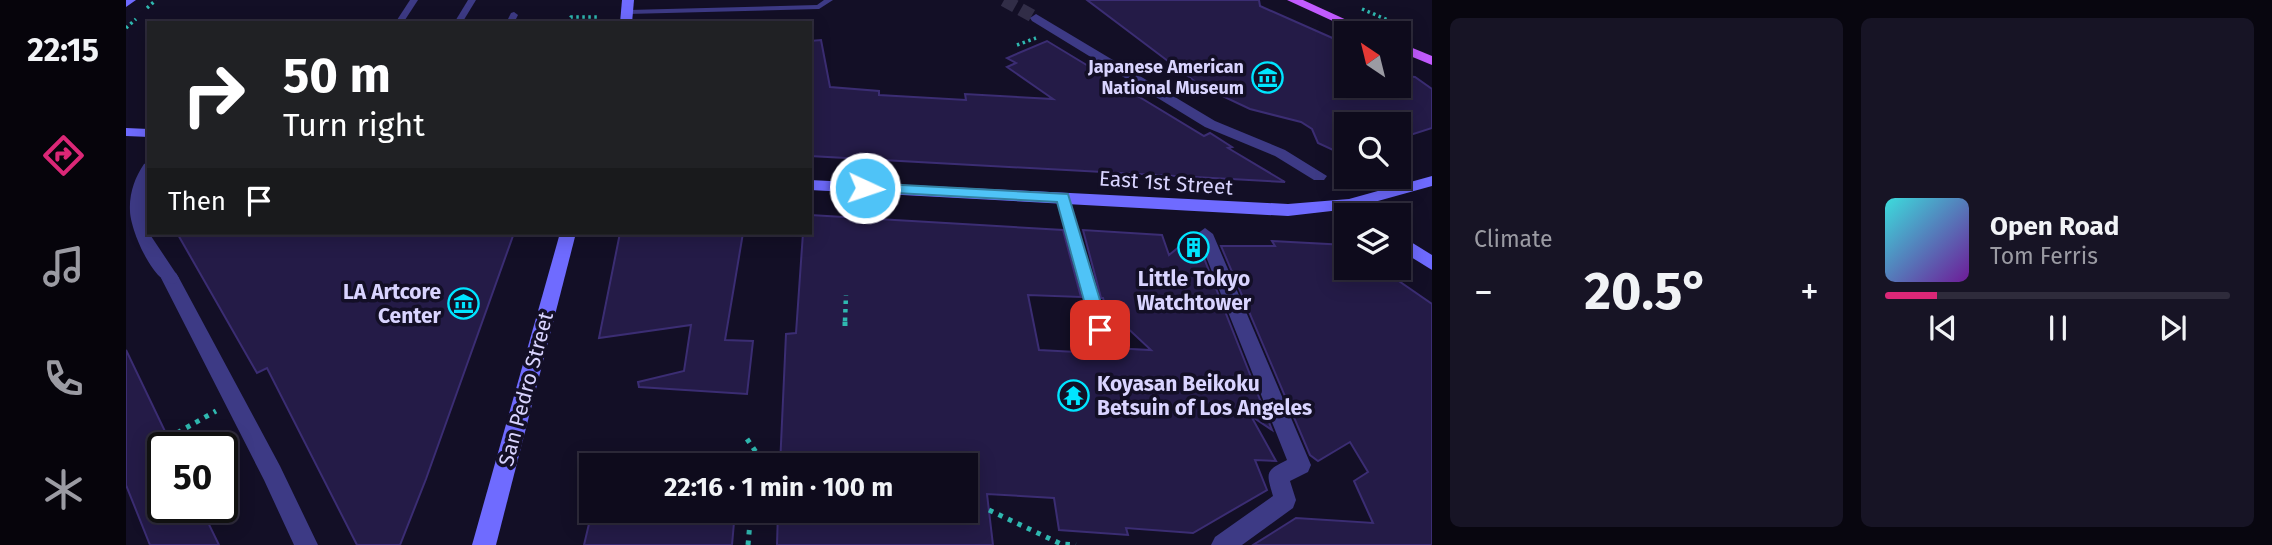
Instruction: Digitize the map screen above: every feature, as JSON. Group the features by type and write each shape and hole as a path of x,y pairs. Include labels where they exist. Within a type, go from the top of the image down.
{"main road":[{"path":"1293,0 1341,21"},
{"path":"1411,52 1432,61"},
{"path":"126,132 147,133"},
{"name":"East 1st Street","path":"1353,203 1432,181"},
{"name":"East 1st Street","path":"812,185 1275,210 1334,205"},
{"name":"San Pedro Street","path":"484,545 567,235"},
{"path":"1411,249 1432,264"}],"street":[{"path":"1036,18 1210,124 1280,153 1319,176"},
{"path":"147,170 132,189 126,212 130,223 170,278 306,545"},
{"path":"1205,233 1300,465 1278,476 1285,500 1223,545"}],"lane":[{"path":"399,21 414,0"},
{"path":"459,21 472,0"},
{"path":"627,12 819,7 829,0"},
{"path":"1063,198 1100,330"}],"path":[{"path":"1352,5 1390,21"},
{"path":"569,21 571,18 597,17"},
{"path":"845,326 846,295"},
{"path":"179,432 234,402"},
{"path":"747,439 756,453"},
{"path":"989,510 1061,544 1076,545"},
{"path":"748,545 750,523"}],"building":[{"name":"Japanese American National Museum","path":"1087,0 1259,0 1260,6 1334,39 1334,98 1411,98 1411,77 1415,77 1432,89 1432,128 1411,135 1411,112 1334,112 1334,150 1318,143 1312,129 1301,122 1250,109 1201,86"},
{"path":"821,40 830,87 879,91 879,95 966,100 965,94 1053,99 1007,67 1016,63 1007,58 1047,41 1204,136 1210,133 1232,147 1228,148 1285,182 812,156 812,41"},
{"path":"812,215 1063,230 1081,297 1028,295 1039,350 1095,353 1093,347 1151,350 1106,308 1083,230 1162,235 1169,255 1190,238 1198,243 1272,430 1251,416 1276,461 1255,460 1267,490 1193,533 1126,528 1128,535 1059,530 1054,498 987,494 993,545 777,545 778,523 978,523 978,453 781,453 786,334 796,333 803,235 812,235"},
{"path":"178,235 513,235 400,545 357,545 267,368 257,373"},
{"path":"620,235 743,235 725,340 753,341 747,394 639,387 638,382 684,371 691,325 599,338"},
{"path":"1272,241 1334,244 1334,280 1397,280 1432,304 1432,545 1253,545 1296,518 1373,523 1354,481 1368,472 1350,442 1318,461 1310,455 1221,246 1275,246"},
{"path":"126,350 165,432 147,432 147,523 208,523 219,545 150,545 126,485"},
{"path":"589,523 734,523 732,545 584,545"}],"tunnel":[{"path":"1004,0 1036,18"}],"place":[{"name":"Japanese American National Museum","path":"1267,77"},
{"name":"Little Tokyo Watchtower","path":"1194,247"},
{"name":"LA Artcore Center","path":"464,304"},
{"name":"Koyasan Beikoku Betsuin of Los Angeles","path":"1074,396"}],"route":[{"path":"865,188 1063,198 1100,330"}]}
